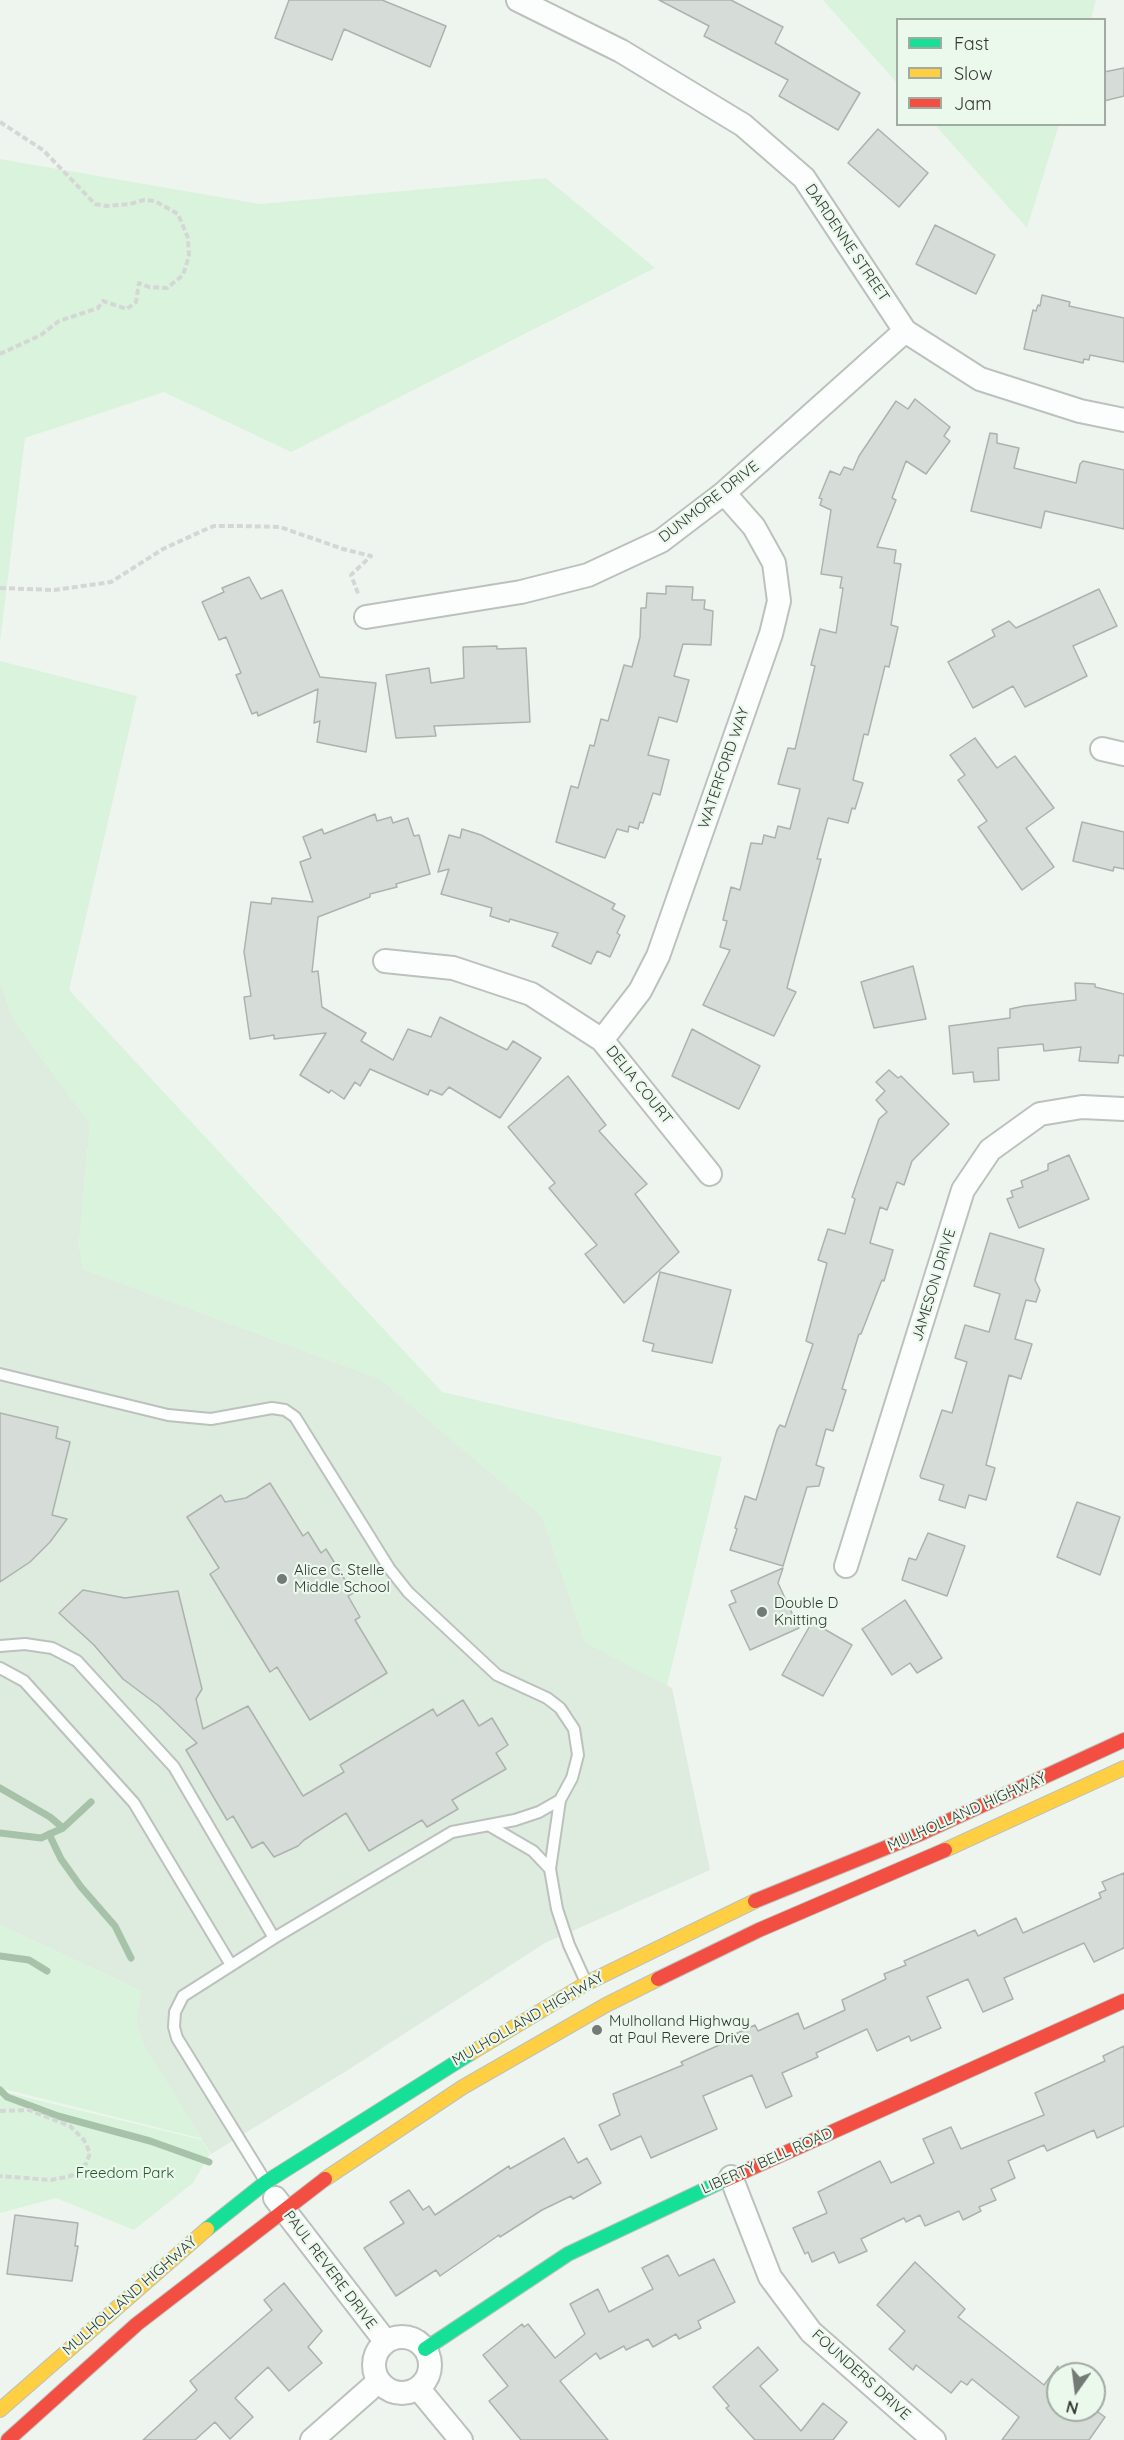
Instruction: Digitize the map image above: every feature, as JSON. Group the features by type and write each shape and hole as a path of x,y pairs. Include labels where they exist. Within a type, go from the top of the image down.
{"main road":[{"name":"MULHOLLAND HIGHWAY","path":"8,2440 275,2197 396,2098 587,1983 742,1906 902,1842 1124,1740"},
{"name":"MULHOLLAND HIGHWAY","path":"0,2410 215,2222 275,2197 316,2185 463,2087 606,2005 759,1930 934,1855 1124,1768"},
{"name":"LIBERTY BELL ROAD","path":"424,2349 568,2254 731,2177 1124,2001"}],"street":[{"name":"DARDENNE STREET","path":"518,0 621,51 744,125 804,178 905,331 980,378 1080,411 1124,420"},
{"name":"DUNMORE DRIVE","path":"366,617 521,592 588,575 661,541 724,493 905,331"},
{"name":"WATERFORD WAY","path":"602,1040 640,991 658,956 771,634 779,601 774,563 754,527 724,493"},
{"name":"DELIA COURT","path":"385,961 453,968 531,994 602,1040 710,1174"},
{"name":"JAMESON DRIVE","path":"846,1566 963,1190 990,1150 1040,1114 1083,1107 1124,1109"},
{"name":"FOUNDERS DRIVE","path":"731,2177 770,2277 811,2332 934,2440"},
{"name":"PAUL REVERE DRIVE","path":"275,2197 386,2342"},
{"path":"402,2337 411,2338 424,2349 430,2365 424,2382 418,2388 410,2391 393,2391 379,2381 375,2373 375,2356 386,2342 402,2337"},
{"path":"312,2440 379,2381"},
{"path":"418,2388 461,2440"}],"lane":[{"path":"0,1374 168,1415 211,1419 272,1408 285,1410 296,1417 389,1568 408,1592 496,1675 547,1698 561,1708 574,1729 578,1755 572,1778 560,1800 550,1869 557,1909 569,1945 587,1983"},
{"path":"0,1646 25,1644 51,1648 77,1661 174,1767 274,1938"},
{"path":"0,1668 24,1681 134,1803 231,1965"},
{"path":"275,2197 177,2038 174,2027 176,2012 183,1996 274,1938 452,1833 470,1827 490,1826 538,1812 560,1800"},
{"path":"490,1826 533,1851 550,1869"}],"path":[{"path":"0,122 43,150 95,204 107,206 144,200 155,201 178,214 188,238 189,256 183,275 167,288 149,287 139,283 136,302 127,309 103,301 98,308 59,321 41,335 0,354"},
{"path":"0,588 54,590 111,582 163,549 214,526 280,527 343,549 371,556 351,575 366,617"},
{"path":"0,2111 29,2110 70,2126 84,2140 90,2153 86,2164 71,2176 51,2180 0,2176"}],"shaded area":[{"name":"Alice C. Stelle Middle School","path":"0,981 13,1019 90,1124 79,1246 83,1269 380,1379 542,1516 585,1642 672,1688 710,1870 545,1943 348,2070 211,2154 143,2044 136,2022 141,1991 0,1925"}],"green space":[{"path":"823,0 1096,0 1091,18 896,18 896,82"},
{"path":"936,126 1059,126 1027,228"},
{"path":"0,159 260,204 546,178 655,268 291,452 164,392 25,438 0,642"},
{"path":"0,661 137,696 69,990 442,1392 722,1457 667,1686 585,1642 542,1516 380,1379 83,1269 79,1247 90,1124 13,1019 0,981"},
{"path":"0,1925 141,1991 136,2022 143,2044 203,2139 0,2088"},
{"name":"Freedom Park","path":"0,2091 202,2140 210,2154 193,2183 134,2230 56,2198 0,2213"}],"building":[{"path":"289,0 382,0 446,26 430,67 344,29 332,60 275,38"},
{"path":"659,0 731,0 783,27 775,43 860,93 838,130 779,96 788,80 704,36 709,26"},
{"path":"1124,68 1124,96 1106,100 1106,72"},
{"path":"878,129 928,173 899,207 848,163"},
{"path":"935,225 995,255 976,294 916,264"},
{"path":"1042,295 1070,302 1069,306 1124,318 1124,362 1090,355 1089,360 1084,359 1083,363 1024,349 1033,310 1036,311 1038,305 1040,306"},
{"path":"915,399 950,427 944,436 950,441 926,474 906,461 892,498 896,500 877,547 896,550 894,563 901,564 891,625 898,627 889,667 885,666 868,735 864,734 853,780 863,783 848,823 828,818 817,859 821,859 787,988 796,992 774,1036 703,1005 730,950 720,947 727,921 723,920 731,887 740,890 751,843 762,844 764,835 775,838 778,826 790,829 800,789 778,784 788,748 795,749 815,666 811,665 820,629 836,633 843,588 840,588 842,577 821,574 831,510 820,505 822,499 819,498 830,471 840,475 844,467 853,470 859,456 896,401 908,409"},
{"path":"990,433 997,434 997,443 1019,448 1014,468 1076,483 1080,464 1083,461 1124,470 1124,529 1045,511 1041,528 971,511"},
{"path":"249,577 261,599 282,590 320,677 376,683 366,752 317,742 320,721 314,723 318,689 258,716 257,712 252,714 236,675 241,673 226,637 219,640 202,602 224,592 222,588"},
{"path":"666,586 693,587 692,600 705,600 704,609 713,611 711,645 683,644 674,676 689,680 677,722 659,717 648,755 669,760 660,795 653,793 643,823 640,822 638,829 629,826 628,832 617,829 605,858 556,842 571,786 578,788 590,745 594,746 601,719 608,721 624,665 632,667 640,637 641,608 646,608 647,593 666,594"},
{"path":"1099,589 1117,626 1073,646 1087,676 1025,707 1013,686 973,708 948,662 995,636 992,630 1009,621 1016,628"},
{"path":"497,646 497,649 526,648 530,722 434,726 436,736 396,738 386,675 429,668 431,683 464,678 463,647"},
{"path":"975,738 997,768 1015,756 1054,808 1026,828 1054,867 1022,890 978,827 987,821 958,780 965,775 950,755"},
{"path":"375,814 377,821 391,817 393,823 408,818 414,836 419,835 430,874 396,884 397,887 370,894 370,897 318,917 312,972 318,971 322,1007 366,1033 361,1041 393,1060 408,1029 431,1037 440,1017 507,1050 513,1041 541,1058 500,1118 449,1087 442,1095 430,1090 428,1095 370,1069 360,1086 355,1082 344,1099 331,1090 329,1093 300,1075 326,1033 274,1039 274,1035 250,1039 244,997 251,996 244,952 251,902 271,904 272,898 313,902 300,862 311,858 303,837 322,829 324,834"},
{"path":"1082,822 1124,832 1124,869 1114,867 1113,871 1073,861"},
{"path":"462,829 481,835 615,904 612,909 625,916 617,933 620,935 610,957 597,951 591,964 552,946 558,933 510,919 509,922 490,916 492,908 441,894 449,869 438,872 449,835 460,838"},
{"path":"913,966 926,1019 874,1028 861,982"},
{"path":"1075,983 1095,984 1095,987 1124,994 1124,1056 1119,1055 1118,1063 1079,1061 1081,1047 1044,1051 1043,1044 998,1048 999,1080 974,1082 973,1072 953,1074 949,1026 1010,1018 1010,1009 1024,1006 1076,1000"},
{"path":"692,1029 760,1066 739,1109 672,1076"},
{"path":"889,1070 898,1078 901,1076 949,1124 912,1161 904,1185 897,1182 887,1210 880,1207 870,1243 893,1250 884,1281 882,1280 861,1334 859,1334 842,1389 846,1390 833,1431 826,1429 816,1465 824,1468 819,1486 807,1487 783,1566 730,1550 745,1496 756,1500 777,1430 780,1425 785,1427 813,1344 806,1341 827,1263 818,1260 828,1229 845,1234 855,1199 852,1197 879,1119 887,1112 876,1100 885,1091 876,1082"},
{"path":"568,1076 606,1125 599,1131 647,1184 635,1194 679,1252 624,1303 585,1254 597,1245 549,1188 555,1183 508,1127"},
{"path":"1069,1155 1089,1199 1019,1228 1007,1199 1013,1197 1011,1191 1023,1187 1021,1181 1048,1170 1048,1164"},
{"path":"990,1233 1044,1249 1035,1280 1040,1290 1036,1302 1026,1300 1015,1339 1032,1344 1021,1379 1009,1375 986,1465 995,1468 986,1500 969,1495 965,1508 939,1500 944,1485 920,1476 942,1410 952,1413 967,1362 955,1358 965,1325 989,1332 1000,1294 974,1286"},
{"path":"660,1272 731,1290 712,1363 652,1351 654,1344 643,1341"},
{"path":"0,1413 58,1427 56,1438 70,1442 52,1515 67,1519 50,1542 30,1562 0,1582"},
{"path":"270,1483 303,1536 308,1532 321,1553 326,1549 353,1593 348,1596 360,1617 355,1620 387,1673 310,1720 277,1667 270,1672 210,1574 219,1568 187,1517 221,1495 225,1502 246,1498"},
{"path":"1077,1502 1120,1517 1100,1575 1057,1557"},
{"path":"928,1533 965,1546 947,1596 902,1580 909,1558 916,1560"},
{"name":"Double D Knitting","path":"783,1568 778,1583 799,1628 750,1650 729,1605 736,1602 731,1591"},
{"path":"83,1590 125,1598 178,1591 202,1689 196,1699 203,1729 248,1706 303,1796 344,1772 340,1765 433,1709 437,1716 463,1700 479,1726 492,1718 508,1745 496,1753 506,1769 452,1800 458,1809 427,1827 422,1820 369,1851 346,1813 298,1846 274,1857 263,1842 252,1848 233,1816 227,1820 186,1750 197,1743 159,1706 123,1679 94,1645 59,1613"},
{"path":"905,1600 942,1658 917,1673 910,1663 892,1675 862,1629"},
{"path":"812,1622 852,1645 823,1696 782,1675"},
{"path":"1124,1873 1124,1948 1094,1962 1084,1943 1004,1978 1013,1999 983,2012 968,1979 927,1997 941,2028 911,2041 909,2036 877,2051 867,2029 816,2053 818,2057 782,2073 792,2096 766,2108 752,2075 703,2096 717,2129 651,2158 641,2136 611,2150 599,2125 620,2115 613,2094 683,2065 681,2062 735,2038 733,2035 755,2025 758,2031 798,2013 804,2029 845,2010 842,2000 886,1979 884,1974 906,1965 904,1961 975,1930 978,1936 1016,1918 1023,1933 1101,1898 1099,1893 1106,1890 1102,1882"},
{"path":"1124,2046 1124,2126 1097,2138 1094,2130 1047,2151 1044,2145 1008,2161 1015,2178 991,2189 996,2200 979,2207 981,2211 963,2220 959,2211 925,2226 920,2215 906,2222 904,2218 861,2239 867,2251 839,2263 834,2252 812,2262 808,2252 805,2254 793,2228 827,2213 818,2192 880,2161 891,2183 934,2163 923,2139 951,2127 961,2149 1044,2115 1035,2093 1105,2061 1103,2056"},
{"path":"564,2138 578,2163 587,2158 601,2183 573,2199 571,2196 542,2210 500,2237 499,2235 440,2276 436,2270 396,2296 364,2248 404,2223 390,2202 409,2190 423,2210 429,2206 435,2215 509,2166 510,2169"},
{"path":"15,2215 78,2223 75,2246 78,2246 72,2281 7,2274"},
{"path":"668,2255 679,2276 714,2259 735,2302 698,2321 701,2328 679,2339 676,2334 653,2347 648,2339 626,2350 624,2346 600,2359 596,2353 560,2381 608,2440 521,2440 489,2401 508,2386 483,2355 522,2324 524,2327 528,2324 555,2358 585,2334 570,2304 598,2289 609,2312 653,2289 642,2268"},
{"path":"915,2262 965,2309 958,2317 1044,2385 1046,2382 1046,2422 1102,2422 1089,2440 1002,2440 1019,2417 972,2379 967,2385 961,2381 951,2393 916,2365 913,2370 889,2349 905,2331 877,2305"},
{"path":"284,2283 322,2331 308,2347 322,2363 289,2391 268,2367 235,2398 253,2417 230,2439 215,2422 195,2440 143,2440 197,2390 190,2381 272,2310 264,2300"},
{"path":"758,2347 778,2370 760,2386 801,2431 823,2403 847,2422 833,2440 755,2440 726,2408 729,2406 713,2387"}],"waterway":[{"path":"0,1788 50,1817 63,1828"},
{"path":"0,1833 41,1838 63,1828 91,1802"},
{"path":"49,1834 61,1859 81,1887 115,1926 131,1958"},
{"path":"0,1956 29,1960 47,1971"},
{"path":"0,2090 7,2097 58,2116 150,2141 209,2162"}],"traffic: fast":[{"path":"207,2229 266,2182 471,2053"},
{"path":"425,2349 568,2254 725,2180"}],"traffic: slow":[{"path":"945,1850 1124,1768"},
{"path":"471,2053 587,1983 755,1901"},
{"path":"325,2179 463,2087 606,2005 658,1979"},
{"path":"0,2410 207,2229"}],"traffic: jam":[{"path":"755,1901 922,1833 1124,1740"},
{"path":"658,1979 759,1930 945,1850"},
{"path":"725,2180 1124,2001"},
{"path":"8,2440 137,2324 325,2179"}],"place":[{"name":"Alice C. Stelle Middle School","path":"282,1579"},
{"name":"Double D Knitting","path":"762,1612"},
{"name":"Mulholland Highway at Paul Revere Drive","path":"597,2030"}]}
